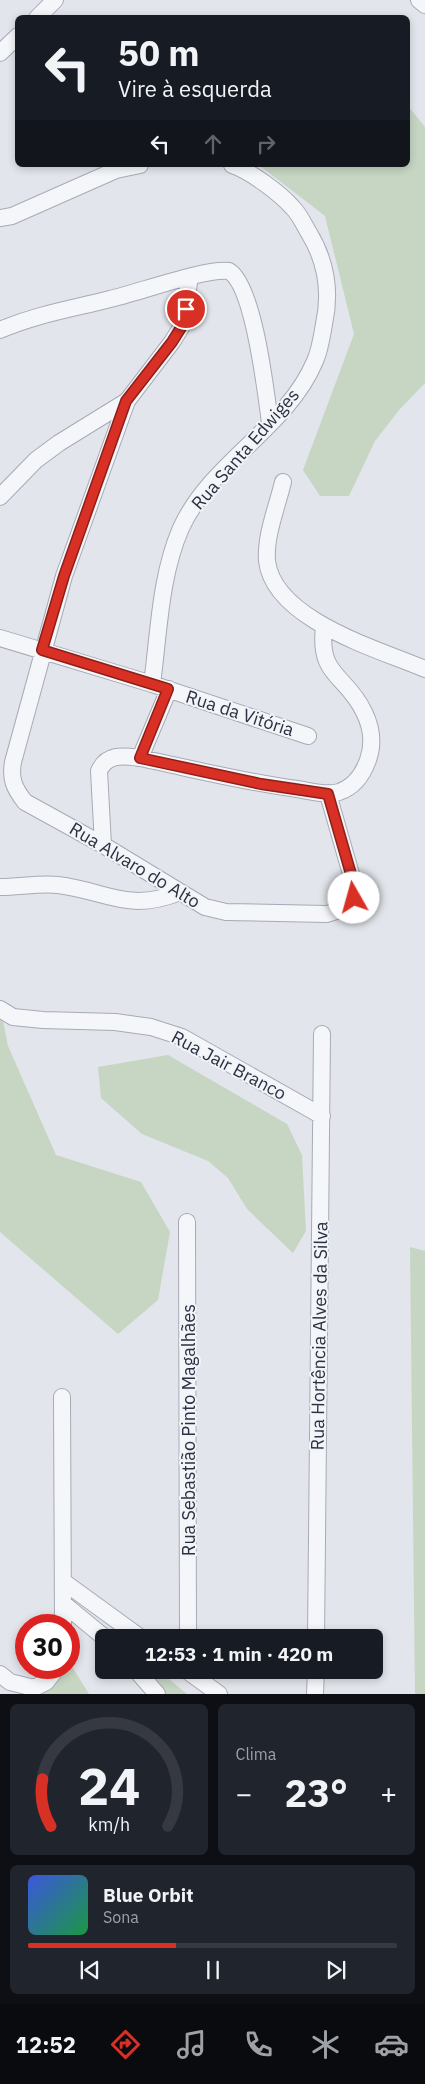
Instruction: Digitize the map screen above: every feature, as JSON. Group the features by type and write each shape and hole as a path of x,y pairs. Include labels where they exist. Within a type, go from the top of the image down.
{"street":[{"path":"40,15 55,0"},
{"path":"419,0 425,5"},
{"path":"0,53 15,39"},
{"path":"0,218 12,216 116,170 130,167"},
{"name":"Rua Santa Edwiges","path":"152,684 169,562 181,528 194,504 289,402 316,360 327,311 326,274 314,242 294,208 239,167"},
{"path":"0,330 38,314 110,300 190,277 224,271 236,277 246,299 261,362 270,423"},
{"path":"0,496 36,460 58,443 126,401 172,342 182,326 190,277"},
{"name":"Rua Alvaro do Alto","path":"126,401 64,576 6,772 16,791 25,802 103,845 205,907 226,912 328,914 349,907 354,898 355,888 328,794"},
{"path":"283,482 267,560 271,579 280,595 324,627 425,669"},
{"path":"103,845 99,771 102,764 116,756 140,758 261,784 328,794 348,788 359,779 372,748 371,731 364,711 345,683 327,666 323,652 324,627"},
{"name":"Rua da Vitória","path":"0,638 168,689 308,736"},
{"path":"140,758 168,689"},
{"path":"0,887 55,885 111,899 138,902 163,899 180,892"},
{"name":"Rua Jair Branco","path":"0,1009 13,1017 43,1020 115,1022 151,1027 182,1037 322,1116"},
{"name":"Rua Hortência Alves da Silva","path":"316,1629 322,1034"},
{"name":"Rua Sebastião Pinto Magalhães","path":"187,1222 188,1629"},
{"path":"62,1397 64,1614"},
{"path":"64,1582 129,1629"},
{"path":"65,1605 95,1630"},
{"path":"0,1674 16,1685 34,1688 48,1679"},
{"path":"144,1679 156,1694"},
{"path":"199,1679 219,1694"},
{"path":"316,1679 316,1694"}],"green space":[{"path":"410,108 425,127 425,383 400,409 375,441 349,496 320,496 303,470 354,334 325,216 262,167 410,167"},
{"path":"0,1005 8,1046 56,1155 141,1182 170,1232 158,1300 118,1334 0,1232"},
{"path":"168,1055 287,1124 302,1155 306,1231 293,1253 247,1209 228,1178 208,1161 142,1134 101,1098 98,1067"},
{"path":"410,1247 425,1251 425,1694 415,1694"},
{"path":"57,1679 80,1679 89,1694 43,1694"},
{"path":"141,1679 169,1679 187,1694 147,1694"}],"route":[{"path":"186,309 182,326 172,342 126,401 64,576 42,650 168,689 140,758 261,784 328,794 355,888 354,898"}]}
